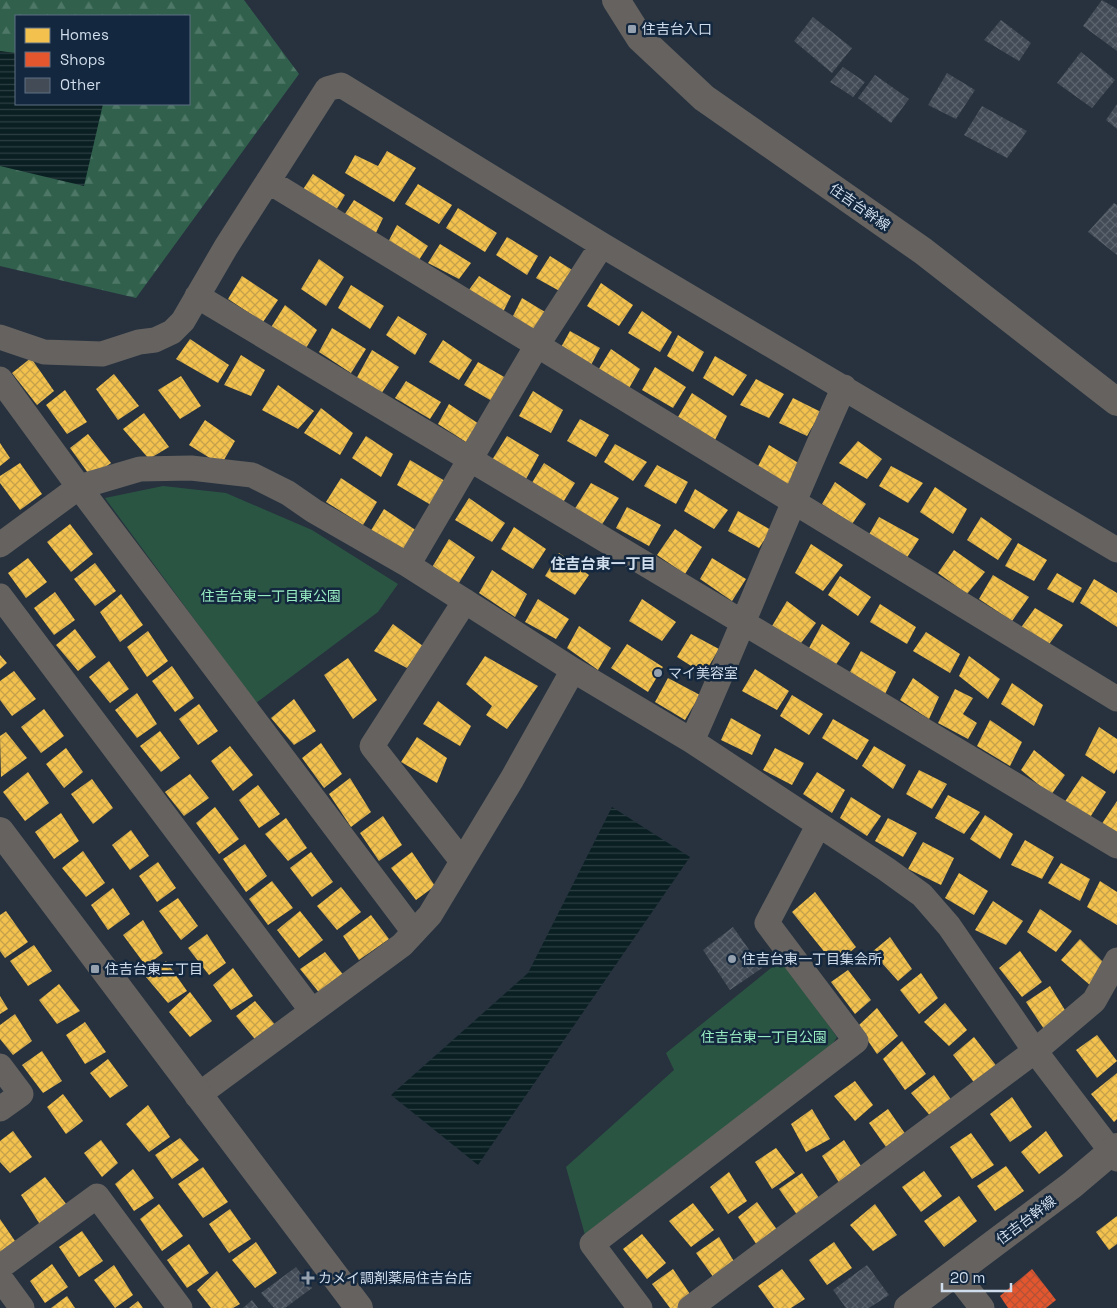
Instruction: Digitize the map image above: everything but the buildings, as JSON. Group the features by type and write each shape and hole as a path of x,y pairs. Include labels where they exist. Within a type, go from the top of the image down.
{"street":[{"name":"住吉台幹線","path":"616,0 640,38 704,98 923,250 1117,402"},
{"path":"0,336 44,352 102,354 140,342 155,340 172,332 183,321 196,296 327,89 341,85 602,244 1117,550"},
{"path":"268,181 1117,699"},
{"path":"408,564 536,346 602,244"},
{"path":"196,296 745,622 1117,846"},
{"path":"0,379 414,932"},
{"path":"692,741 745,622 793,500 844,387"},
{"path":"0,545 79,487 140,469 191,468 252,475 288,493 314,511 408,564 573,670 692,741 818,826 886,869 922,895 949,926 1035,1051 1115,1153"},
{"path":"0,596 312,1011"},
{"path":"462,861 372,746 465,601"},
{"path":"197,1096 402,945 430,915 573,670"},
{"path":"640,1308 592,1244 856,1041 767,923 818,826"},
{"path":"0,831 197,1096 359,1308"},
{"path":"690,1308 1035,1051 1094,1001 1117,960"},
{"path":"0,1066 21,1094 0,1109"},
{"name":"住吉台幹線","path":"908,1308 1115,1153"},
{"path":"0,1267 97,1196 180,1308"},
{"path":"955,1273 982,1308"},
{"path":"0,1278 22,1308"}],"green space":[{"path":"0,0 244,0 299,74 136,298 0,266"},
{"name":"住吉台東一丁目東公園","path":"163,486 226,493 312,530 398,584 378,612 256,703 105,498"},
{"name":"住吉台東一丁目公園","path":"781,960 837,1037 829,1050 585,1235 566,1167 674,1070 666,1053"}],"shaded area":[{"path":"0,51 15,53 15,105 103,105 84,186 0,166"},
{"path":"612,807 690,857 478,1165 391,1095 528,973"}],"place":[{"name":"住吉台入口","path":"632,29"},
{"name":"マイ美容室","path":"658,673"},
{"name":"住吉台東一丁目集会所","path":"732,959"},
{"name":"住吉台東二丁目","path":"95,969"},
{"name":"カメイ調剤薬局住吉台店","path":"308,1278"}],"district":[{"name":"住吉台東一丁目","path":"603,564"}]}
